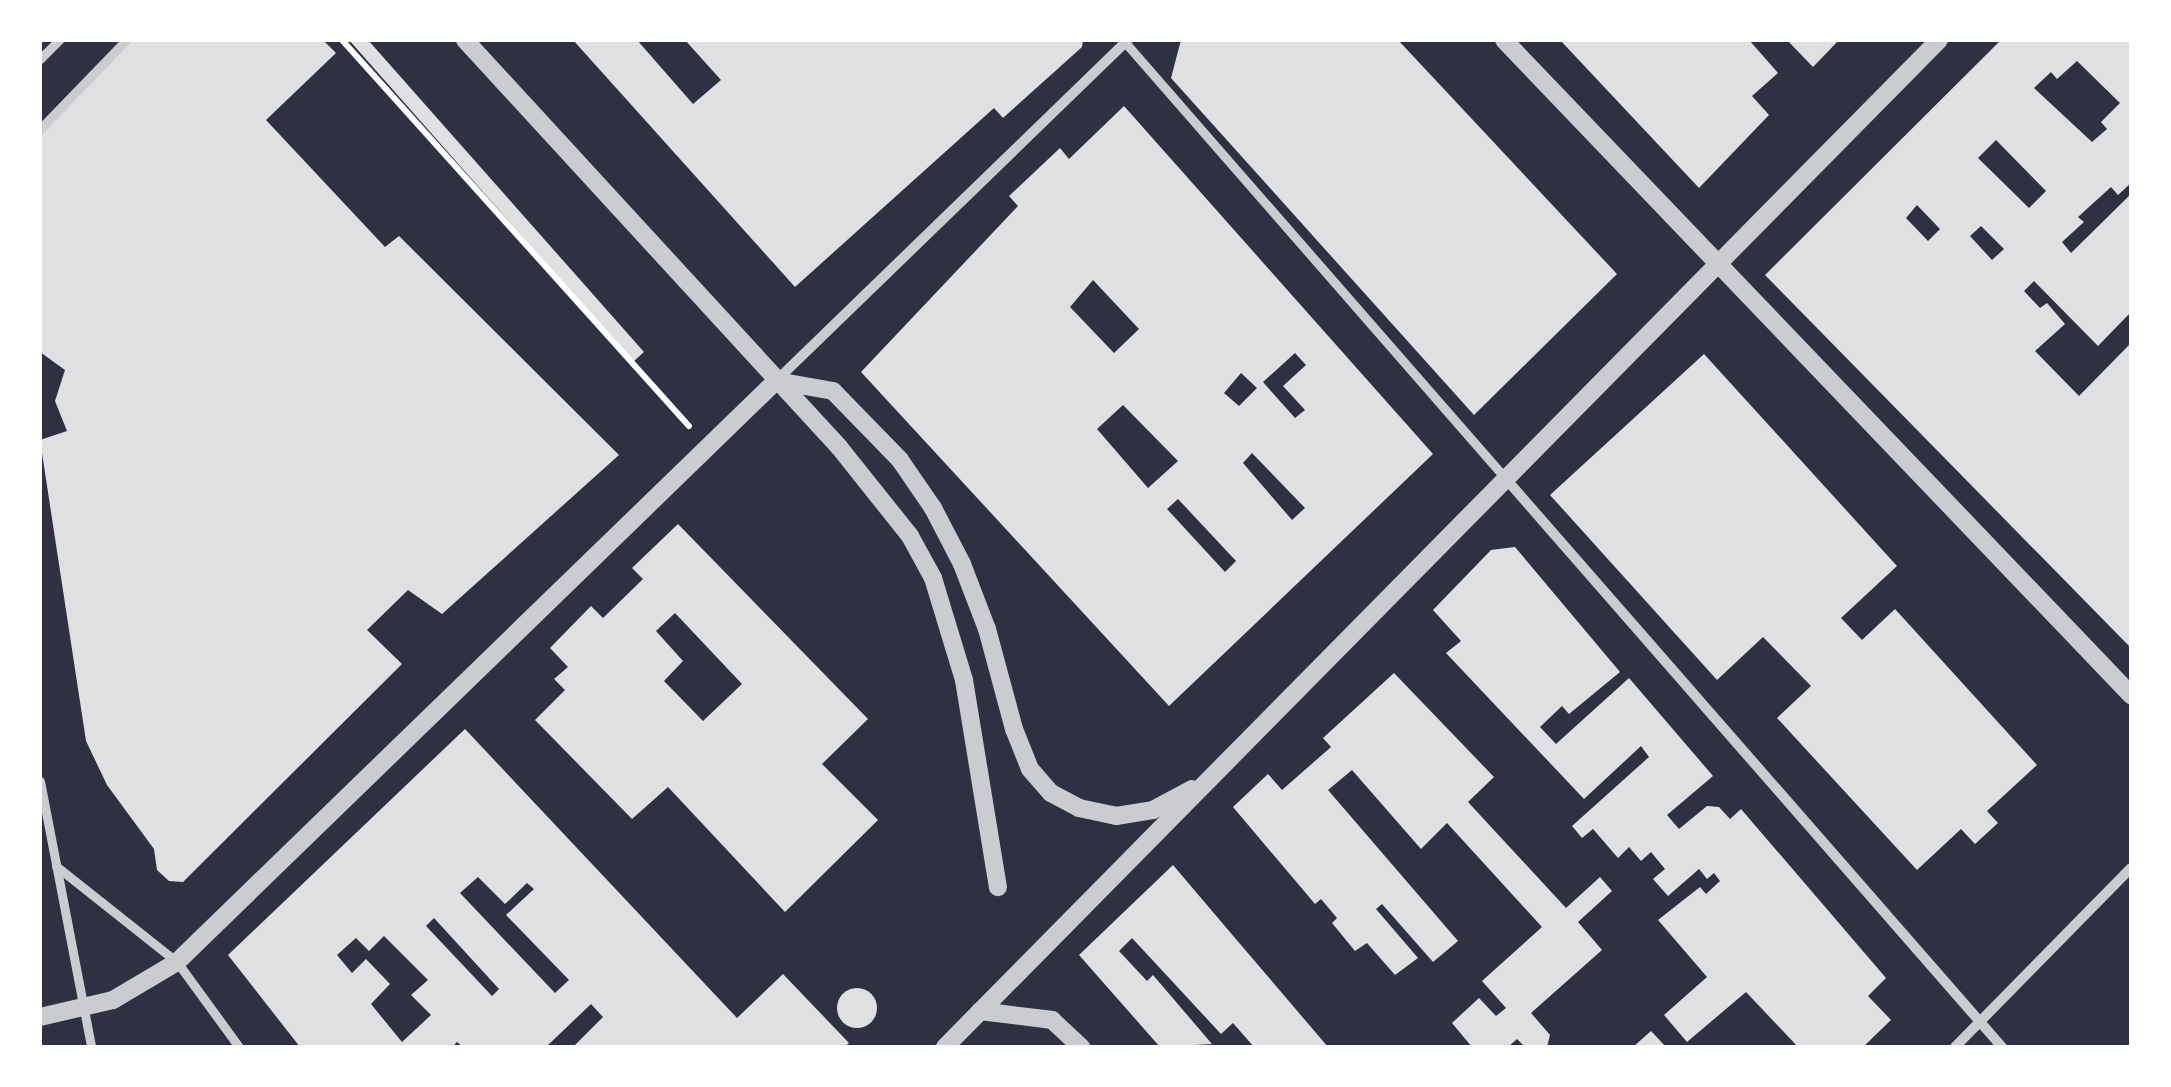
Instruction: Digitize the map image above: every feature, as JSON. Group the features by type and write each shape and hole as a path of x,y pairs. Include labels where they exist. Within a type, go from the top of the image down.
{"street":[{"path":"40,59 59,40"},
{"path":"40,128 126,40"},
{"path":"465,40 876,490 933,578 950,622 974,726 998,887"},
{"path":"1504,40 2131,696"},
{"path":"945,1047 1939,40"},
{"path":"40,1018 83,1010 147,983 176,962 1125,41 2002,1047"},
{"path":"776,381 833,390 900,460 933,508 962,564 987,629 1014,728 1030,769 1051,793 1079,808 1116,816 1153,810 1208,780"},
{"path":"40,781 90,1047"},
{"path":"56,866 176,962 239,1047"},
{"path":"1955,1047 2131,868"},
{"path":"980,1012 1052,1020 1081,1047"}],"path":[{"path":"342,40 707,446"}],"building":[{"path":"126,40 323,40 336,53 266,120 385,247 399,236 619,455 442,614 408,590 367,630 402,664 183,882 169,881 157,870 154,849 107,785 86,741 40,440 67,431 55,401 65,370 40,352 40,129"},
{"path":"349,40 368,40 644,352 633,362"},
{"path":"573,40 637,40 693,104 721,80 685,40 1083,40 1082,47 1003,118 994,108 795,287"},
{"path":"1181,40 1398,40 1617,274 1474,415 1171,78"},
{"path":"1560,40 1749,40 1778,73 1752,96 1769,115 1699,188"},
{"path":"1787,40 1839,40 1813,67"},
{"path":"2001,40 2131,40 2131,183 2118,195 2111,187 2078,217 2084,222 2062,242 2071,253 2131,194 2131,312 2098,346 2034,281 2024,291 2040,308 2047,303 2065,324 2035,351 2079,396 2131,343 2131,648 1765,275","holes":["2077,61 2120,103 2101,122 2107,129 2092,142 2034,88 2051,72 2057,79","1996,140 2046,191 2029,208 1978,158","1917,205 1940,229 1928,241 1906,218","1981,226 2004,249 1992,260 1970,236"]},
{"path":"1124,106 1433,454 1169,706 861,372 1018,206 1009,196 1060,148 1069,159","holes":["1093,280 1139,329 1114,353 1070,307","1295,353 1306,365 1283,386 1305,410 1295,418 1263,382","1241,373 1257,388 1239,406 1224,393","1123,405 1178,461 1148,488 1097,429","1252,453 1305,508 1292,520 1243,463","1178,499 1236,561 1225,572 1167,509"]},
{"path":"1704,354 1897,566 1841,618 1862,640 1895,609 2037,765 1987,811 1998,823 1975,844 1961,829 1917,870 1777,718 1811,686 1763,637 1717,680 1550,495"},
{"path":"678,524 868,719 822,764 878,820 785,912 668,787 632,819 535,720 565,690 554,679 568,667 550,648 591,606 603,618 643,579 632,568","holes":["675,613 742,684 703,721 664,681 683,661 656,631"]},
{"path":"1515,547 1620,672 1569,714 1562,706 1540,727 1556,744 1629,678 1713,776 1667,815 1679,829 1707,806 1719,807 1730,819 1741,809 1886,978 1868,996 1891,1020 1863,1047 1798,1047 1746,992 1687,1042 1664,1015 1707,977 1658,920 1700,887 1706,894 1720,881 1714,873 1707,879 1699,869 1668,896 1653,879 1665,869 1651,852 1641,861 1629,847 1618,858 1593,829 1582,838 1572,826 1649,757 1641,746 1584,799 1446,653 1461,641 1433,610 1491,550"},
{"path":"1394,673 1494,777 1468,802 1566,908 1600,877 1612,891 1578,922 1602,950 1531,1013 1550,1035 1547,1047 1525,1047 1517,1039 1508,1047 1472,1047 1452,1023 1479,998 1496,1016 1506,1008 1482,981 1542,927 1447,823 1421,849 1352,770 1328,790 1458,941 1433,962 1382,904 1376,909 1418,958 1395,975 1367,943 1355,951 1332,923 1337,918 1321,899 1315,904 1233,807 1268,774 1282,790 1331,747 1323,738"},
{"path":"465,729 737,1018 783,974 849,1043 844,1047 573,1047 603,1017 591,1004 546,1047 463,1047 457,1042 452,1047 300,1047 228,955","holes":["478,877 505,904 527,883 534,889 506,915 569,980 555,993 460,893","434,918 499,989 492,996 426,926","384,936 428,980 411,995 431,1015 402,1042 371,1004 390,984 366,959 352,973 337,955 356,938 369,951"]},
{"path":"1173,865 1328,1047 1254,1047 1233,1023 1221,1034 1132,938 1119,951 1147,981 1153,975 1212,1044 1160,1047 1079,955"},
{"path":"857,988 871,994 877,1008 871,1022 857,1028 843,1022 837,1008 843,994"},
{"path":"1651,1031 1666,1047 1633,1047"}]}
